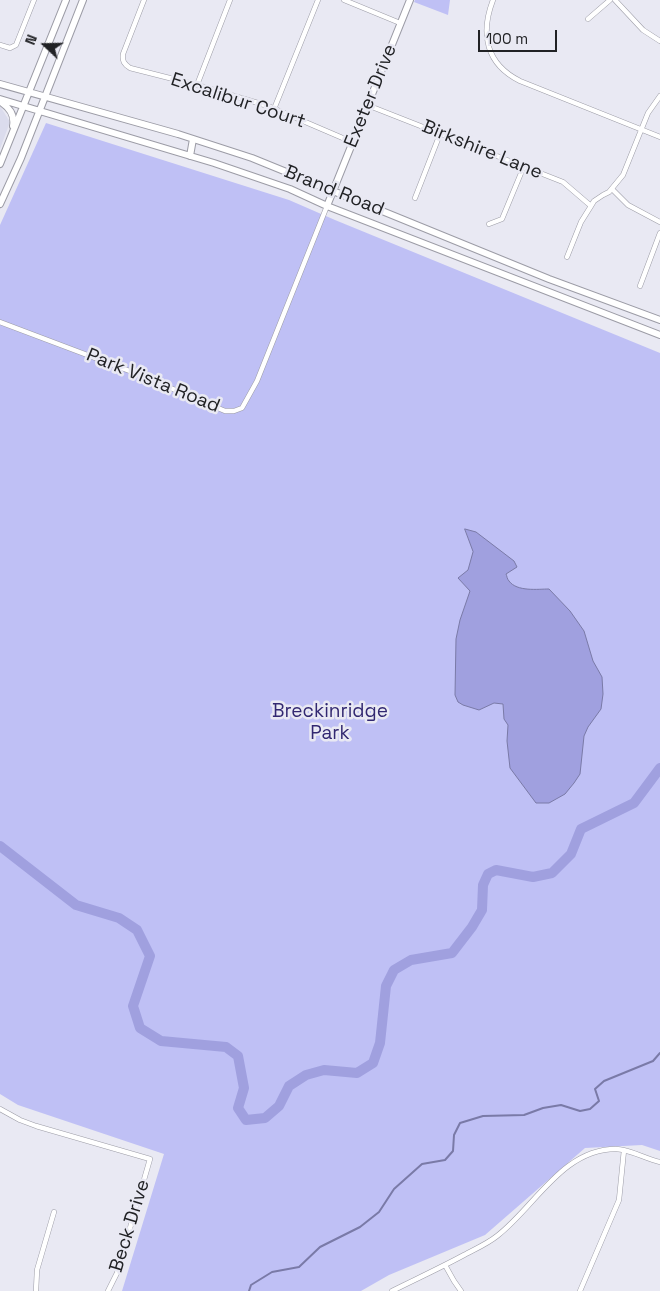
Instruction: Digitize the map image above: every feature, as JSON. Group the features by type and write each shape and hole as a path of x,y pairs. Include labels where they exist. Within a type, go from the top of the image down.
{"main road":[{"path":"0,164 66,0"},
{"path":"0,204 40,111 82,0"},
{"name":"Exeter Drive","path":"327,206 410,0"},
{"name":"Brand Road","path":"0,84 194,139 252,158 549,278 660,320"},
{"path":"0,100 13,114 13,132"},
{"name":"Brand Road","path":"0,100 190,156 290,189 327,206 660,335"},
{"path":"190,156 194,139"}],"street":[{"path":"0,45 12,48 16,46 34,0"},
{"name":"Excalibur Court","path":"144,0 123,54 124,62 130,68 197,85 274,109 352,142"},
{"path":"197,85 230,0"},
{"path":"274,109 318,0"},
{"path":"344,0 400,23"},
{"path":"493,0 487,21 489,48 497,64 509,76 660,137"},
{"path":"588,19 610,0"},
{"path":"615,0 644,30 660,41"},
{"path":"567,257 581,222 594,201 609,192 623,175 648,113 660,96"},
{"name":"Birkshire Lane","path":"367,105 563,182 592,206"},
{"path":"415,198 440,134"},
{"path":"489,224 502,219 524,166"},
{"path":"612,189 628,205 660,222"},
{"name":"Park Vista Road","path":"0,322 135,373 225,411 234,411 242,408 259,377 327,206"},
{"path":"640,286 660,233"},
{"name":"Beck Drive","path":"0,1109 36,1126 150,1159 117,1273 108,1291"},
{"path":"392,1291 490,1241 579,1158 597,1151 616,1149 660,1162"},
{"path":"580,1291 619,1200 624,1150"},
{"path":"36,1291 38,1270 54,1212"},
{"path":"445,1265 462,1291"}],"shaded area":[{"path":"0,106 10,122 0,149"},
{"path":"465,529 476,532 514,561 517,567 506,574 508,580 513,585 528,589 549,589 570,611 584,631 593,661 602,677 603,694 601,709 584,736 580,774 565,794 549,803 536,803 510,768 507,741 508,725 504,719 503,704 494,703 479,710 458,702 455,695 456,639 470,591 458,578 468,570 473,552"}],"green space":[{"path":"415,0 450,0 448,15 414,2"},
{"name":"Breckinridge Park","path":"46,123 289,200 660,353 660,1151 642,1145 585,1148 485,1235 389,1275 361,1291 122,1291 164,1154 18,1105 0,1094 0,225"}],"waterway":[{"path":"0,846 76,905 119,918 137,930 150,956 133,1006 140,1028 161,1041 226,1047 238,1056 244,1088 238,1108 246,1120 265,1118 279,1106 289,1086 306,1075 324,1070 357,1073 373,1063 380,1043 386,986 394,970 411,960 452,953 472,927 482,910 483,885 488,874 496,870 533,877 552,873 571,854 581,829 634,803 660,768"},
{"path":"249,1291 251,1285 272,1272 299,1267 320,1247 360,1227 379,1212 394,1189 422,1164 445,1160 453,1151 454,1135 460,1123 483,1116 524,1115 543,1108 561,1105 580,1111 590,1109 599,1101 595,1089 604,1081 653,1061 660,1053"}]}
